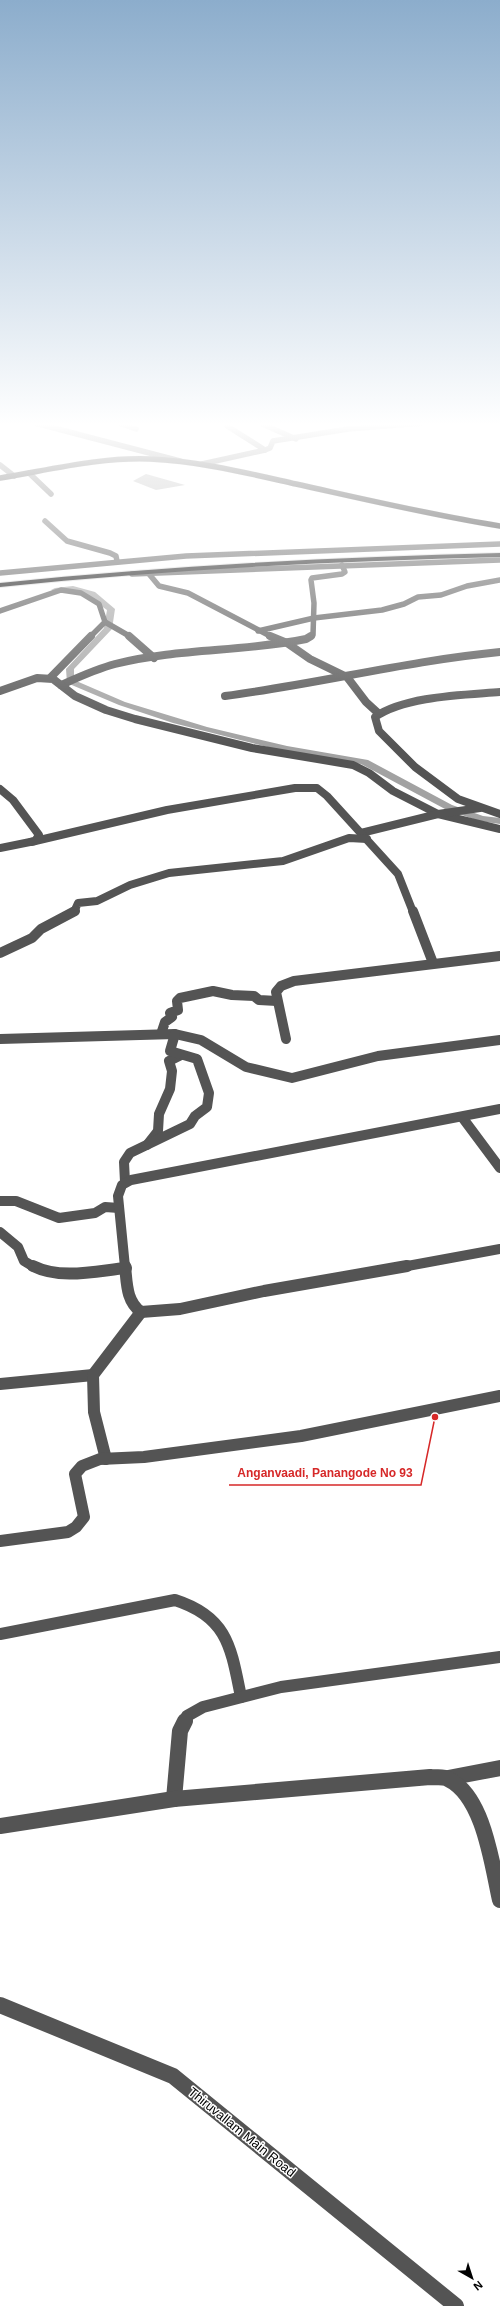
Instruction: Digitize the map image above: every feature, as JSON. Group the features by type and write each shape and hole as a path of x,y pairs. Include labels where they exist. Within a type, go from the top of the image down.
{"highway":[{"path":"0,579 202,561 393,552 500,550"},
{"path":"0,585 119,573 304,561 500,555"}],"street":[{"path":"54,530 68,541 110,553 116,556 117,561"},
{"path":"0,573 117,561 301,550 500,544"},
{"path":"119,573 149,574 342,565 500,560"},
{"path":"61,685 123,662 287,643 313,635 314,603 310,580 312,578 342,574 345,572 342,565"},
{"path":"149,574 159,586 188,593 258,631 287,643 310,659 347,677 366,702 378,713"},
{"path":"258,631 314,618 382,610 412,602 418,597 440,596 467,586 500,580"},
{"path":"0,611 61,590 80,593 99,604 105,622 131,637 154,658"},
{"path":"50,678 105,622"},
{"path":"225,696 347,677 451,658 500,652"},
{"path":"0,691 37,678 50,678 75,696 106,710 136,719 252,748 353,765 369,773 393,791 438,814 500,829"},
{"path":"500,692 454,696 396,706 378,713 375,717 379,732 415,767 458,799 500,814"},
{"path":"0,848 167,810 308,787 322,791 398,874 433,963"},
{"path":"0,789 13,800 38,832 38,837 31,842"},
{"path":"0,953 32,938 41,929 74,913 78,903 98,901 130,885 169,873 283,861 348,838 364,836 438,814 482,807"},
{"path":"286,1039 276,992 281,986 294,981 500,956"},
{"path":"161,1034 165,1022 172,1017 170,1013 178,1010 179,1006 177,1001 180,998 213,991 232,996 254,996 259,1000 277,1001"},
{"path":"0,1039 50,1036 101,1038 138,1034 175,1034 201,1040 246,1067 292,1078 378,1056 500,1040"},
{"path":"125,1182 126,1174 124,1162 130,1154 190,1124 195,1116 207,1107 209,1093 197,1059 170,1051 175,1034"},
{"path":"146,1147 158,1131 156,1123 158,1114 170,1094 173,1070 168,1061 181,1055"},
{"path":"500,1109 138,1177 125,1182 119,1188 119,1208 130,1296 134,1306 141,1312 180,1309 264,1291 500,1250"},
{"path":"462,1117 500,1168"},
{"path":"0,1201 16,1201 59,1218 95,1213 106,1207 119,1208"},
{"path":"0,1232 18,1247 24,1261 43,1271 69,1274 126,1268"},
{"path":"106,1459 94,1412 93,1375 141,1312"},
{"path":"0,1384 93,1375"},
{"path":"0,1541 68,1532 76,1527 84,1517 75,1474 82,1466 106,1459 144,1457 301,1436 500,1396"},
{"path":"0,1634 175,1600 190,1603 215,1619 225,1635 241,1697"},
{"path":"174,1799 180,1731 187,1716 202,1707 281,1687 500,1657"},
{"path":"0,1826 174,1799 430,1777 448,1778 500,1768"},
{"path":"448,1778 465,1790 477,1810 500,1900"},
{"name":"Thiruvallam Main Road","path":"0,2005 173,2076 456,2306"}],"waterway":[{"path":"55,590 73,589 86,591 98,598 111,609 108,629 70,669 70,681 122,704 204,729 287,749 365,762 449,807 483,819 500,821"}],"place":[{"name":"Anganvaadi, Panangode No 93","path":"435,1417"}]}
